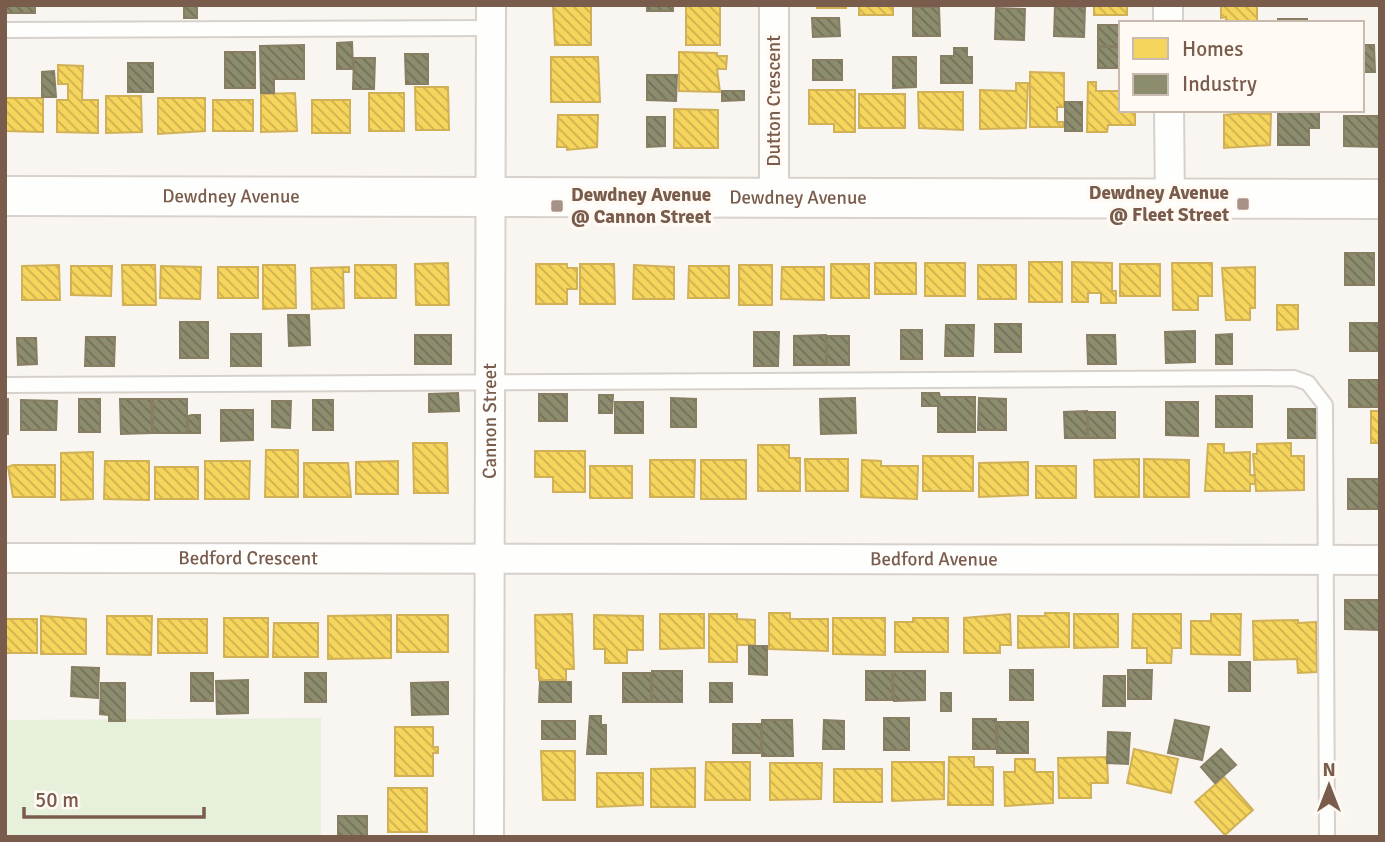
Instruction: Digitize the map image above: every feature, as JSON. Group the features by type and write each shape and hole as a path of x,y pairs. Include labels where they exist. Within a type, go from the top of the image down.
{"street":[{"name":"Dutton Crescent","path":"774,5 774,198"},
{"name":"Cannon Street","path":"489,837 491,17"},
{"path":"1169,112 1170,199"},
{"name":"Dewdney Avenue","path":"5,196 1380,199"},
{"name":"Bedford Crescent","path":"5,558 490,558"},
{"name":"Bedford Avenue","path":"490,558 1380,560"}],"lane":[{"path":"5,30 491,17"},
{"path":"5,385 1294,379 1308,383 1325,405 1327,837"}],"green space":[{"path":"321,718 321,837 5,837 5,720"}],"building: Homes":[{"path":"553,5 591,5 591,45 555,45"},
{"path":"686,5 720,5 720,45 686,45"},
{"path":"817,5 846,5 846,8 817,8"},
{"path":"859,5 893,5 893,15 859,15"},
{"path":"1094,5 1127,5 1127,15 1094,15"},
{"path":"1221,5 1257,5 1257,21 1226,21 1226,17 1221,18"},
{"path":"679,52 717,53 717,56 727,56 726,69 717,69 720,92 679,91"},
{"path":"551,57 598,57 600,102 551,102"},
{"path":"58,65 83,66 82,100 98,100 98,133 57,132 57,100 68,100 68,84 58,84"},
{"path":"1030,72 1064,73 1064,107 1057,107 1057,122 1063,122 1063,127 1030,127"},
{"path":"1088,82 1096,82 1096,91 1119,91 1119,112 1135,112 1135,125 1108,125 1107,132 1087,132"},
{"path":"1016,83 1028,83 1026,128 980,129 980,90 1016,91"},
{"path":"415,87 448,87 449,130 416,130"},
{"path":"809,90 855,90 855,132 834,132 834,124 809,124"},
{"path":"918,92 963,92 963,130 919,128"},
{"path":"295,93 297,131 261,132 261,94"},
{"path":"369,93 404,93 404,131 369,131"},
{"path":"859,94 905,94 905,128 859,128"},
{"path":"106,96 141,96 142,132 106,133"},
{"path":"5,98 43,98 43,132 5,131"},
{"path":"158,98 205,98 205,131 158,134"},
{"path":"213,100 253,100 253,131 213,131"},
{"path":"312,100 350,100 350,133 312,133"},
{"path":"674,109 718,110 718,148 674,148"},
{"path":"1271,114 1270,145 1224,148 1224,115"},
{"path":"558,115 598,115 597,147 567,150 567,147 557,147"},
{"path":"1029,262 1062,262 1062,302 1029,302"},
{"path":"1072,262 1112,263 1112,291 1116,291 1116,303 1101,303 1101,293 1088,293 1088,302 1072,302"},
{"path":"448,263 449,305 416,305 415,264"},
{"path":"875,263 916,263 916,294 875,294"},
{"path":"925,263 965,263 965,296 925,296"},
{"path":"1172,263 1212,263 1212,296 1198,296 1198,310 1173,310"},
{"path":"536,264 567,264 567,268 577,268 577,289 567,289 567,304 536,304"},
{"path":"580,264 614,264 615,304 580,304"},
{"path":"831,264 869,264 869,298 831,298"},
{"path":"1120,264 1160,264 1160,296 1120,296"},
{"path":"59,265 60,300 22,300 22,266"},
{"path":"122,265 155,265 156,305 123,305"},
{"path":"263,265 295,265 296,308 263,309"},
{"path":"355,265 396,265 396,298 355,298"},
{"path":"634,265 674,267 674,299 633,299"},
{"path":"739,265 772,265 772,305 739,305"},
{"path":"978,265 1016,265 1016,299 978,299"},
{"path":"71,266 112,266 111,296 71,295"},
{"path":"161,266 201,267 200,299 160,298"},
{"path":"689,266 729,266 729,298 688,298"},
{"path":"218,267 258,267 258,298 218,298"},
{"path":"349,267 349,272 343,272 344,308 312,309 311,268"},
{"path":"782,267 824,267 824,300 781,299"},
{"path":"1255,267 1255,308 1250,308 1250,320 1226,320 1222,268"},
{"path":"1277,305 1298,305 1298,329 1277,330"},
{"path":"1371,411 1380,411 1380,443 1371,443"},
{"path":"413,443 447,443 448,493 414,493"},
{"path":"1291,443 1291,456 1304,456 1304,490 1256,491 1253,454 1257,454 1257,444"},
{"path":"1208,444 1224,444 1224,453 1250,452 1250,475 1255,475 1255,484 1250,484 1250,491 1205,491"},
{"path":"758,445 789,445 789,458 800,458 800,491 758,491"},
{"path":"266,450 298,450 298,497 265,497"},
{"path":"535,451 585,451 585,492 553,492 553,477 535,477"},
{"path":"93,452 93,499 61,500 61,453"},
{"path":"923,456 973,456 973,491 923,491"},
{"path":"805,459 848,459 848,491 806,491"},
{"path":"1139,459 1139,497 1095,497 1094,460"},
{"path":"1144,459 1189,460 1189,497 1144,497"},
{"path":"650,460 695,460 694,497 650,497"},
{"path":"701,460 746,460 746,499 701,499"},
{"path":"862,460 881,461 881,466 918,466 917,499 861,497"},
{"path":"105,461 149,461 149,500 104,499"},
{"path":"205,461 250,461 249,499 205,499"},
{"path":"398,461 398,494 356,494 356,462"},
{"path":"1028,462 1028,495 979,497 979,463"},
{"path":"304,463 348,463 351,497 304,497"},
{"path":"55,465 55,497 13,497 8,467"},
{"path":"590,466 632,466 632,498 590,498"},
{"path":"1036,466 1076,466 1076,498 1036,498"},
{"path":"155,467 198,467 198,499 155,499"},
{"path":"769,613 790,613 790,619 828,619 828,651 769,649"},
{"path":"1045,613 1069,613 1069,647 1018,648 1018,616 1045,616"},
{"path":"572,614 574,669 566,669 566,680 539,680 539,669 536,668 535,615"},
{"path":"660,614 704,614 704,648 660,649"},
{"path":"709,614 737,614 737,619 755,620 755,645 737,645 737,662 709,662"},
{"path":"1010,614 1011,645 1000,645 1000,653 964,653 964,618"},
{"path":"1074,614 1118,614 1118,647 1074,648"},
{"path":"1133,614 1181,614 1181,648 1172,648 1171,663 1147,663 1147,648 1132,648"},
{"path":"1211,614 1241,614 1240,655 1191,654 1191,621 1211,621"},
{"path":"391,615 391,658 328,659 328,616"},
{"path":"397,615 448,615 448,652 397,652"},
{"path":"594,615 643,616 643,650 627,650 627,663 605,663 605,649 594,649"},
{"path":"41,616 86,619 86,654 41,654"},
{"path":"107,616 152,616 151,655 107,654"},
{"path":"224,618 268,618 268,657 224,657"},
{"path":"833,618 885,618 885,655 833,654"},
{"path":"913,618 948,618 948,652 895,652 895,622 913,622"},
{"path":"5,619 37,619 37,653 5,653"},
{"path":"158,619 207,619 207,653 158,653"},
{"path":"1298,620 1298,623 1316,622 1317,672 1298,673 1297,659 1254,660 1253,621"},
{"path":"274,623 318,623 318,657 273,657"},
{"path":"395,727 433,727 433,747 438,747 438,753 433,753 433,776 395,776"},
{"path":"1134,749 1178,759 1171,793 1127,783"},
{"path":"541,751 575,751 575,800 543,800"},
{"path":"949,757 974,757 974,767 993,767 993,805 948,805"},
{"path":"1107,757 1108,783 1091,783 1091,798 1059,798 1058,758"},
{"path":"1015,759 1035,759 1035,772 1053,772 1053,803 1005,806 1004,772 1015,772"},
{"path":"706,762 750,762 750,800 705,800"},
{"path":"892,762 944,762 944,799 892,801"},
{"path":"770,763 822,763 821,799 770,800"},
{"path":"695,768 695,807 651,807 651,769"},
{"path":"834,769 882,769 882,802 834,802"},
{"path":"597,773 643,773 643,805 597,807"},
{"path":"1224,777 1253,810 1225,835 1195,802"},
{"path":"388,788 427,788 427,832 388,832"}],"building: Industry":[{"path":"6,5 35,5 35,13 6,13"},
{"path":"184,5 197,5 197,18 184,18"},
{"path":"647,5 673,5 673,11 647,11"},
{"path":"1055,6 1085,7 1084,37 1054,36"},
{"path":"913,7 939,7 940,36 913,36"},
{"path":"996,8 1025,9 1024,40 995,39"},
{"path":"812,18 839,18 840,36 813,37"},
{"path":"1278,19 1307,19 1307,21"},
{"path":"1098,25 1119,25 1119,46 1098,46"},
{"path":"352,42 353,69 337,69 337,43"},
{"path":"304,45 304,79 274,79 274,93 261,93 260,46"},
{"path":"1364,45 1374,45 1375,72 1364,72"},
{"path":"1098,47 1119,47 1119,68 1098,68"},
{"path":"954,48 967,48 967,57 972,57 972,83 941,83 941,56 954,56"},
{"path":"225,52 255,52 255,88 225,88"},
{"path":"405,54 428,54 428,84 406,84"},
{"path":"893,57 916,57 916,87 893,88"},
{"path":"354,58 375,58 374,89 353,89"},
{"path":"813,60 842,60 842,80 813,80"},
{"path":"128,63 153,63 153,92 128,92"},
{"path":"54,71 56,97 42,97 42,72"},
{"path":"647,75 677,75 676,101 647,100"},
{"path":"722,91 744,91 744,100 722,101"},
{"path":"1065,102 1082,102 1082,131 1065,131"},
{"path":"1278,112 1319,112 1319,128 1309,128 1309,145 1278,145"},
{"path":"1344,116 1380,116 1380,147 1344,146"},
{"path":"647,117 665,117 665,146 647,147"},
{"path":"1345,253 1374,253 1374,285 1345,285"},
{"path":"288,315 309,315 310,345 289,346"},
{"path":"180,322 208,322 208,358 180,358"},
{"path":"1350,323 1380,323 1380,351 1350,351"},
{"path":"995,324 1021,324 1021,352 995,352"},
{"path":"946,325 974,325 973,356 945,356"},
{"path":"901,330 922,330 922,359 901,359"},
{"path":"1195,331 1195,362 1166,363 1165,332"},
{"path":"754,332 779,332 778,366 754,366"},
{"path":"231,334 261,334 261,366 231,366"},
{"path":"1232,334 1232,364 1216,364 1216,335"},
{"path":"415,335 451,335 451,364 415,364"},
{"path":"826,335 826,365 794,365 794,336"},
{"path":"1087,335 1115,335 1116,364 1088,364"},
{"path":"827,336 849,336 849,365 827,365"},
{"path":"86,337 115,337 114,366 85,366"},
{"path":"17,338 36,338 37,364 18,365"},
{"path":"1349,380 1378,380 1378,407 1349,407"},
{"path":"458,393 459,411 429,412 429,394"},
{"path":"922,393 939,393 940,397 975,397 975,432 938,432 938,406 922,406"},
{"path":"539,394 567,394 567,421 539,421"},
{"path":"599,395 613,395 612,413 599,413"},
{"path":"1216,396 1252,396 1252,427 1216,427"},
{"path":"671,398 696,399 696,427 671,427"},
{"path":"855,398 856,433 821,434 820,399"},
{"path":"979,398 1006,399 1006,430 978,430"},
{"path":"5,399 8,399 8,434 5,434"},
{"path":"79,399 100,399 100,432 79,432"},
{"path":"120,399 151,399 152,433 121,434"},
{"path":"153,399 187,399 187,433 153,433"},
{"path":"21,400 57,401 56,430 21,430"},
{"path":"313,400 333,400 333,430 313,430"},
{"path":"272,401 291,401 290,428 272,427"},
{"path":"615,402 643,402 643,433 615,433"},
{"path":"1166,402 1198,402 1198,436 1166,435"},
{"path":"1288,409 1318,409 1318,438 1288,438"},
{"path":"221,410 253,410 253,440 221,441"},
{"path":"1087,411 1087,438 1065,438 1064,412"},
{"path":"1088,412 1115,412 1115,438 1088,438"},
{"path":"200,415 200,433 188,433 188,416"},
{"path":"1348,479 1379,479 1379,509 1348,509"},
{"path":"1345,600 1380,600 1380,630 1345,629"},
{"path":"749,646 767,646 767,675 749,674"},
{"path":"1229,662 1250,662 1250,691 1229,691"},
{"path":"72,667 99,668 98,698 71,696"},
{"path":"1010,670 1033,670 1033,700 1010,700"},
{"path":"1128,670 1152,670 1151,699 1128,699"},
{"path":"652,671 682,671 682,702 652,702"},
{"path":"866,671 892,671 892,700 866,700"},
{"path":"893,671 925,671 925,700 894,701"},
{"path":"191,673 213,673 213,701 191,701"},
{"path":"305,673 326,673 326,702 305,702"},
{"path":"623,673 651,673 651,702 623,702"},
{"path":"1104,676 1125,676 1125,706 1103,706"},
{"path":"248,680 248,713 217,714 216,681"},
{"path":"448,682 448,714 412,715 411,683"},
{"path":"540,682 571,682 571,702 539,702"},
{"path":"101,683 125,683 125,721 109,721 109,715 100,714"},
{"path":"710,683 732,683 732,702 710,702"},
{"path":"941,693 951,693 951,711 941,711"},
{"path":"590,716 601,716 601,725 606,725 606,754 587,754"},
{"path":"884,718 909,718 909,750 884,750"},
{"path":"973,719 996,719 996,749 973,749"},
{"path":"762,720 792,720 793,756 762,756"},
{"path":"824,720 844,721 844,749 823,749"},
{"path":"1175,720 1209,727 1202,760 1168,753"},
{"path":"542,721 575,721 575,739 542,739"},
{"path":"998,722 1028,722 1028,753 997,753"},
{"path":"733,724 761,724 761,753 733,753"},
{"path":"1108,732 1130,733 1128,764 1107,763"},
{"path":"1221,749 1236,765 1215,783 1201,767"},
{"path":"338,816 367,816 367,837 338,837"}],"place":[{"name":"Dewdney Avenue @ Fleet Street","path":"1243,204"},
{"name":"Dewdney Avenue @ Cannon Street","path":"557,206"}]}
